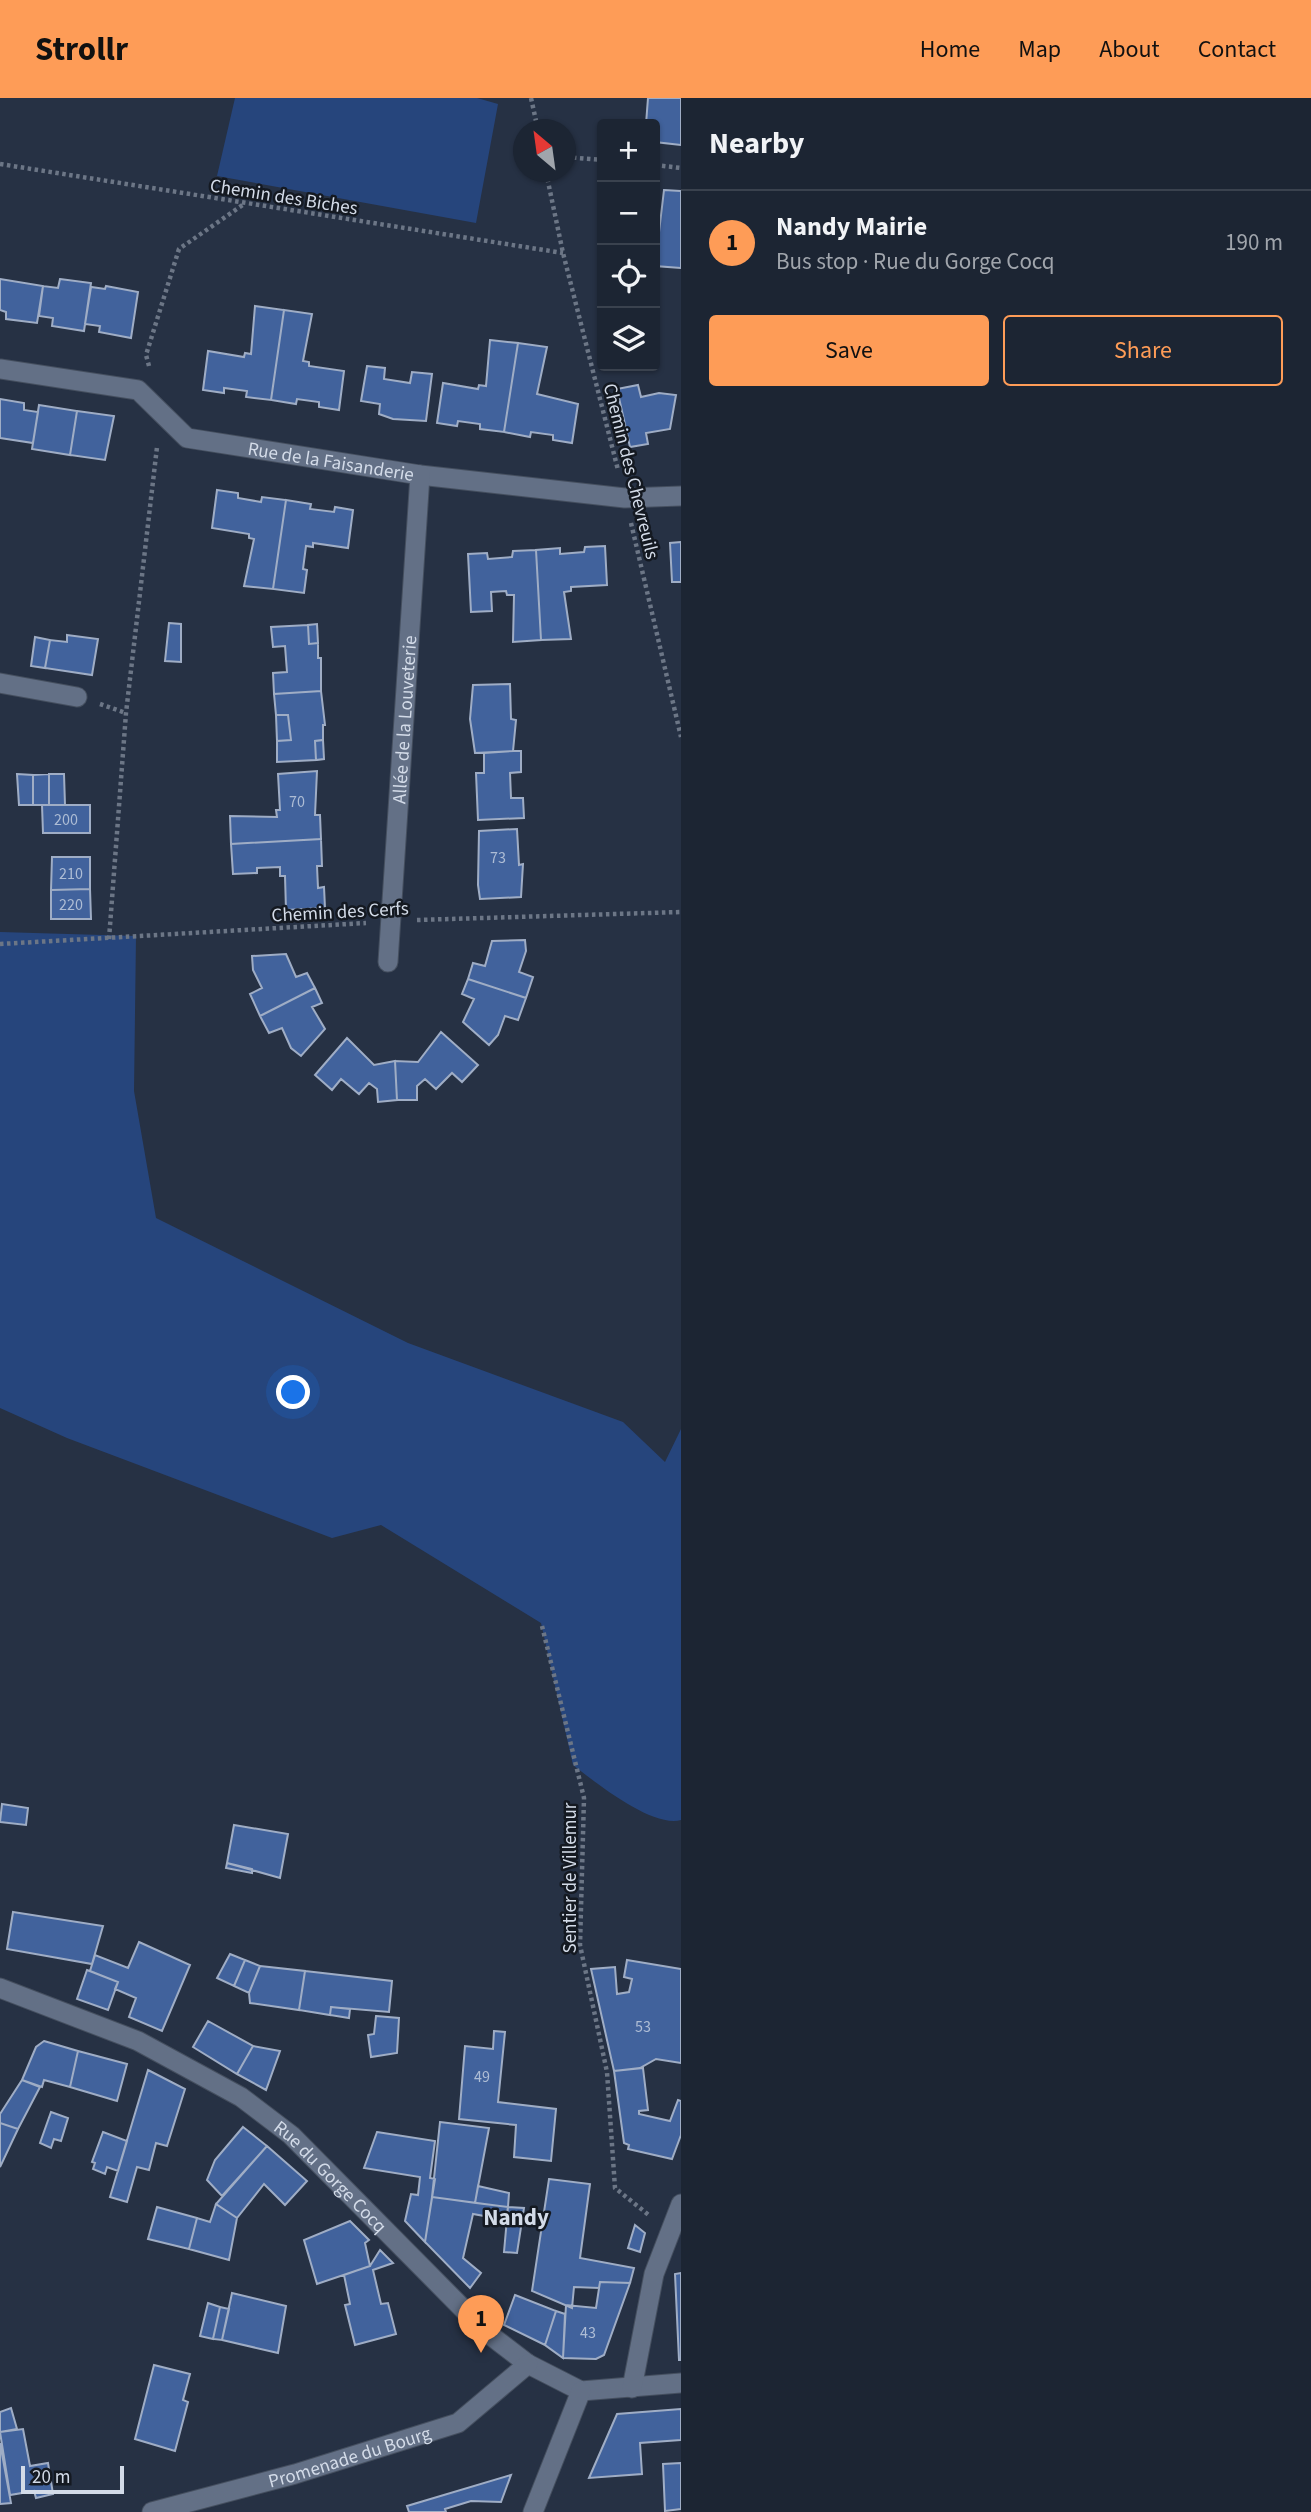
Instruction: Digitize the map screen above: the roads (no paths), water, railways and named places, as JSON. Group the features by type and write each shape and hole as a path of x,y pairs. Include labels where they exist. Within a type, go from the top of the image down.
{"street":[{"name":"Rue de la Faisanderie","path":"0,369 138,390 187,438 421,475 625,498 681,496"},
{"name":"Allée de la Louveterie","path":"388,962 421,475"},
{"path":"0,683 77,697"},
{"name":"Rue du Gorge Cocq","path":"0,1988 138,2041 242,2097 291,2135 486,2332 528,2364 581,2390 681,2382"},
{"path":"632,2388 654,2274 681,2204"},
{"name":"Promenade du Bourg","path":"152,2512 295,2474 458,2423 528,2364"},
{"path":"533,2512 581,2390"}],"place":[{"name":"Nandy Mairie","path":"481,2353"}],"district":[{"name":"Nandy","path":"516,2217"}]}
